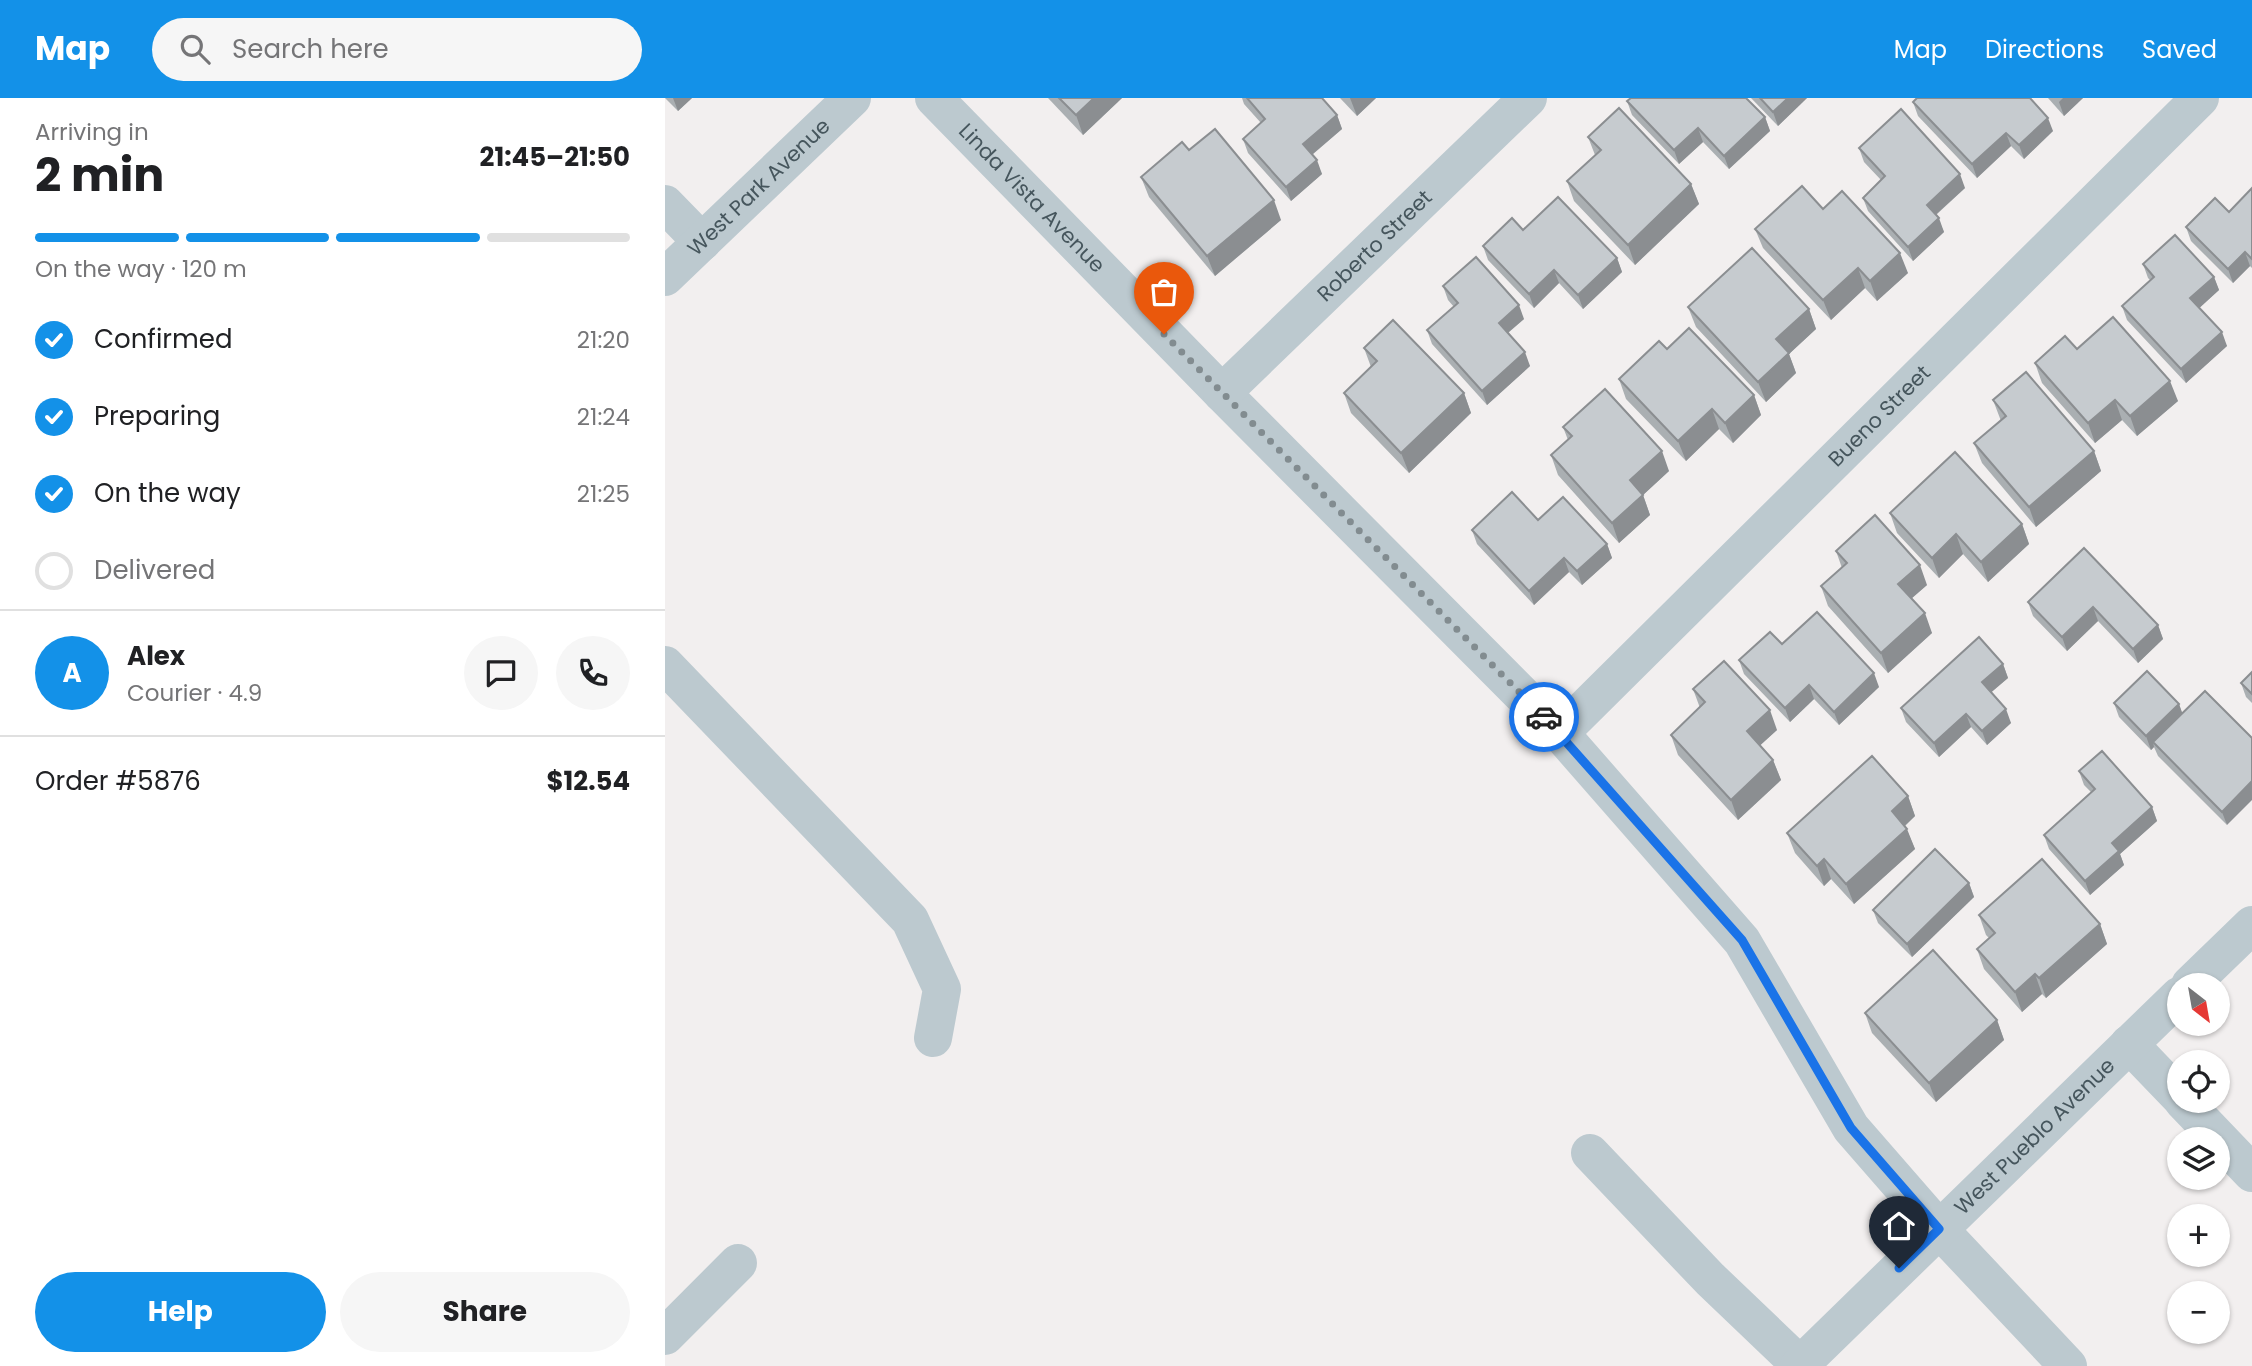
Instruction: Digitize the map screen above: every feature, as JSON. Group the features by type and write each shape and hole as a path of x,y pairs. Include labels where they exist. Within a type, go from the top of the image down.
{"street":[{"name":"West Park Avenue","path":"665,277 852,98"},
{"name":"Linda Vista Avenue","path":"935,98 1221,393 1560,733 1742,940 1851,1128 1939,1229 2068,1366"},
{"name":"Roberto Street","path":"1221,393 1528,98"},
{"name":"Bueno Street","path":"1560,733 2200,98"},
{"path":"665,204 702,242"},
{"path":"665,665 910,920 942,989 933,1038"},
{"path":"2202,973 2252,925"},
{"name":"West Pueblo Avenue","path":"1799,1366 2167,1008"},
{"path":"2129,1044 2167,1084"},
{"path":"2194,1113 2252,1173"},
{"path":"1590,1153 1710,1279 1799,1366"},
{"path":"665,1336 738,1263"}],"building":[{"path":"1059,98 1094,98 1076,115"},
{"path":"1247,98 1322,98 1337,115 1303,144 1317,160 1286,187 1243,139 1265,119"},
{"path":"1631,98 1746,98 1765,117 1724,156 1698,128 1674,150 1627,101"},
{"path":"1760,98 1788,98 1773,112"},
{"path":"1917,98 2030,98 2048,118 2019,145 2006,133 1972,164 1913,102"},
{"path":"1619,108 1691,184 1628,245 1567,181 1601,150 1588,137"},
{"path":"1901,109 1960,174 1927,205 1939,218 1908,247 1863,198 1885,176 1859,148"},
{"path":"1215,129 1274,200 1207,256 1141,177 1182,142 1189,150"},
{"path":"1802,186 1823,209 1842,191 1900,253 1870,281 1858,268 1823,300 1755,229"},
{"path":"2252,188 2252,259 2245,252 2228,269 2186,227 2215,198 2229,212"},
{"path":"1558,197 1617,258 1578,295 1554,270 1529,294 1483,246 1512,218 1523,230"},
{"path":"2175,235 2214,277 2190,298 2222,332 2181,369 2122,306 2154,277 2143,264"},
{"path":"1752,248 1809,309 1776,339 1789,353 1758,382 1688,307"},
{"path":"1476,257 1519,305 1499,323 1525,352 1482,391 1427,330 1458,303 1443,286"},
{"path":"2113,317 2170,381 2130,416 2115,400 2088,423 2035,363 2065,336 2077,349"},
{"path":"1393,320 1464,393 1401,453 1344,393 1377,361 1364,348"},
{"path":"1689,328 1754,395 1725,423 1712,409 1678,441 1619,379 1659,341 1667,349"},
{"path":"2026,372 2094,451 2029,507 1974,443 2006,416 1993,400"},
{"path":"1605,389 1662,451 1630,480 1643,495 1612,523 1551,455 1572,436 1563,427"},
{"path":"1955,452 2022,524 1981,562 1956,534 1932,558 1890,513"},
{"path":"1512,492 1538,520 1563,497 1607,544 1577,571 1564,558 1529,591 1472,530"},
{"path":"1875,515 1920,565 1898,584 1925,613 1881,653 1821,586 1847,563 1836,551"},
{"path":"2084,548 2158,625 2133,649 2093,607 2062,637 2028,602"},
{"path":"1817,612 1874,673 1834,712 1809,685 1785,708 1739,660 1770,632 1782,644"},
{"path":"1979,637 2003,664 1982,682 2006,709 1982,731 1966,714 1934,743 1901,708"},
{"path":"1724,661 1770,710 1747,731 1773,760 1731,800 1671,735 1705,702 1693,689"},
{"path":"2147,671 2179,704 2146,736 2114,703"},
{"path":"2252,672 2252,694 2241,683"},
{"path":"2205,691 2252,738 2252,781 2222,812 2153,742"},
{"path":"2102,751 2152,807 2112,843 2119,851 2085,881 2044,835 2095,789 2079,771"},
{"path":"1872,756 1908,796 1892,811 1907,829 1846,884 1824,859 1817,866 1787,833"},
{"path":"1935,849 1969,883 1907,944 1873,910"},
{"path":"2042,859 2100,924 2039,978 2035,974 2015,992 1977,949 1995,933 1979,915"},
{"path":"1933,950 1997,1020 1929,1083 1865,1013"}],"way so far":[{"path":"1164,334 1544,717"}],"route":[{"path":"1544,717 1742,940 1851,1128 1939,1229 1899,1268"}]}
